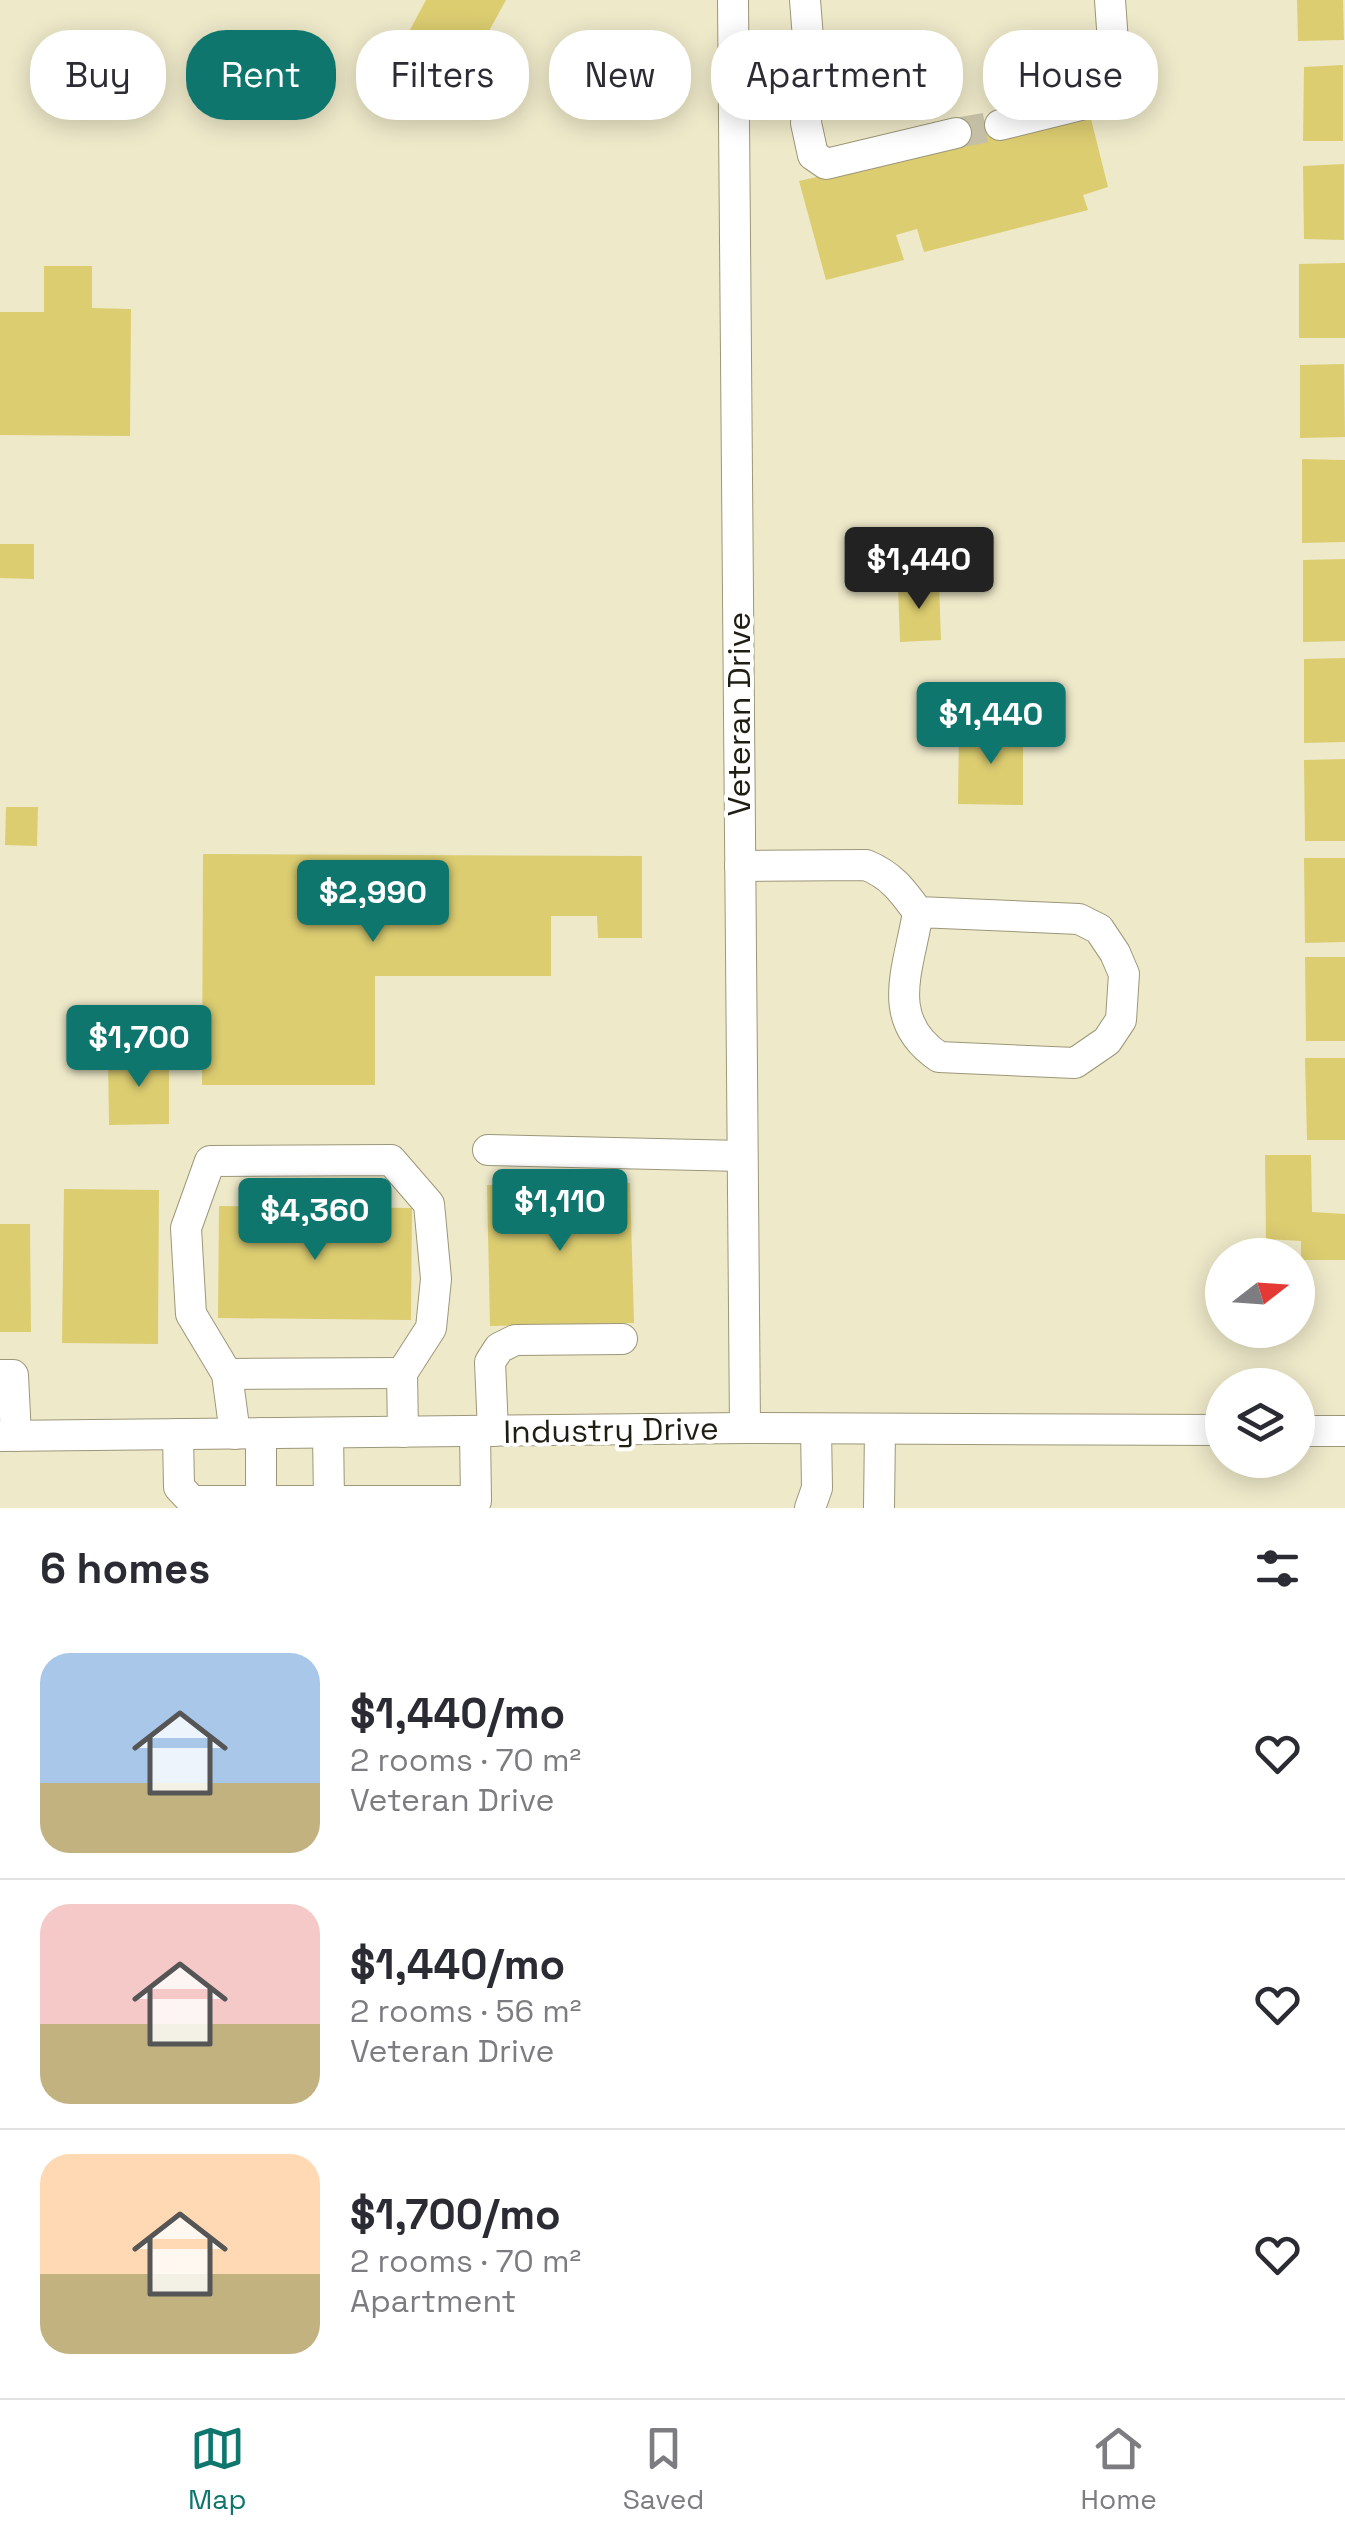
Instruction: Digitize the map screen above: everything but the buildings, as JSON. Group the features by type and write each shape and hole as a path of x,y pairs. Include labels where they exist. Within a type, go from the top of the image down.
{"street":[{"name":"Veteran Drive","path":"732,0 744,1428"},
{"path":"805,0 809,51 806,123 813,155 826,164 956,133"},
{"path":"1000,125 1097,102 1116,85 1110,0"},
{"path":"740,866 866,865 884,872 898,884 918,912 902,1008 920,1045 938,1058 1076,1064 1107,1041 1121,1020 1124,974 1116,953 1098,929 1089,924 1079,919 918,912"},
{"path":"488,1150 742,1156"},
{"path":"261,1500 248,1433 226,1374 190,1314 186,1228 210,1161 391,1160 430,1204 436,1279 430,1328 402,1372 403,1432"},
{"path":"178,1434 180,1487 192,1501 476,1501 490,1362 499,1348 515,1340 622,1339"},
{"path":"226,1374 402,1372"},
{"path":"0,1375 13,1375 8,1436"},
{"name":"Industry Drive","path":"8,1436 744,1428 1205,1430"},
{"path":"810,1508 817,1488 816,1429"},
{"path":"880,1429 880,1508"},
{"path":"1315,1430 1345,1431"},
{"path":"328,1433 329,1500"}],"tunnel":[{"path":"956,133 1000,125"}]}
